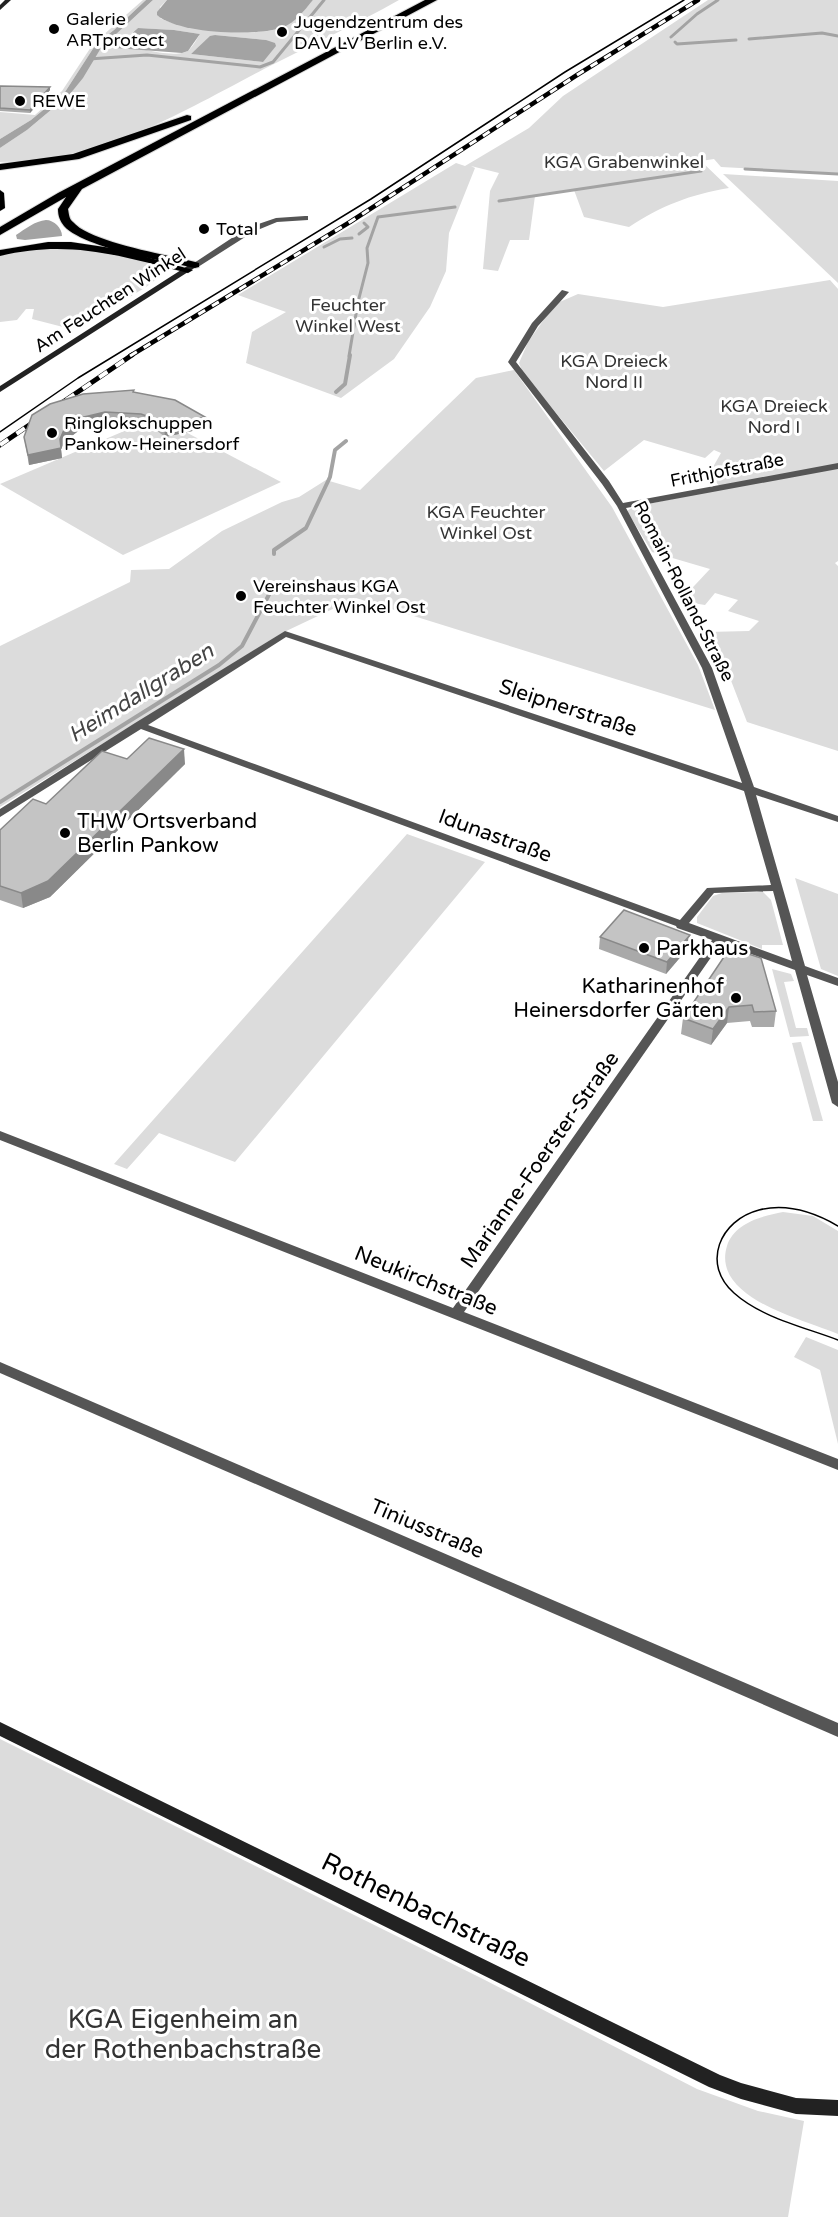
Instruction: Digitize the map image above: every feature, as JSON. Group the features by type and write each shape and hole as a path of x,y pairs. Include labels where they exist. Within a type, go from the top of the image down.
{"highway":[{"path":"0,220 416,0"},
{"path":"0,232 79,186 432,0"},
{"path":"0,166 75,157 195,115"},
{"path":"79,186 63,209 64,219 72,227 93,238 192,268"}],"main road":[{"path":"0,8 8,0"},
{"path":"0,193 0,208"},
{"path":"0,253 40,244 81,244 192,268"},
{"name":"Am Feuchten Winkel","path":"0,390 192,268"},
{"name":"Rothenbachstraße","path":"0,1729 715,2081 741,2091 796,2106 838,2108"}],"street":[{"name":"Am Feuchten Winkel","path":"192,268 250,230 276,220 305,218"},
{"name":"Romain-Rolland-Straße","path":"565,292 550,303 523,341 512,362 606,483 707,668 749,789 838,1103"},
{"name":"Frithjofstraße","path":"621,507 838,466"},
{"name":"Sleipnerstraße","path":"139,725 285,634 838,819"},
{"path":"0,814 139,725"},
{"name":"Idunastraße","path":"139,725 838,982"},
{"path":"681,926 711,891 777,888"},
{"name":"Marianne-Foerster-Straße","path":"456,1314 718,939"},
{"name":"Neukirchstraße","path":"0,1135 838,1465"},
{"name":"Tiniusstraße","path":"0,1367 838,1730"}],"green space":[{"path":"143,0 146,0 96,44 65,92 31,120 0,139 0,112 35,115 62,91 93,44"},
{"path":"153,0 167,0 160,7 160,18 170,22 200,29 251,32 282,27 297,17 313,0 399,0 169,119 138,132 73,153 0,162 0,148 27,130 70,94 101,48","holes":["138,28 174,30 200,34 189,50 175,54 155,52 119,43","215,35 266,40 263,62 191,54"]},
{"path":"708,0 838,0 838,173 721,167 714,159 701,161 729,188 677,202 629,227 584,217 574,190 535,196 529,240 510,240 498,271 483,269 490,191 499,173 471,166 475,168 449,233 446,271 430,307 394,359 341,398 246,363 252,332 286,312 238,295 456,163 465,166 529,128 563,96"},
{"path":"723,174 838,181 838,283"},
{"path":"85,247 161,266 167,271 146,287 79,328 63,327 32,319 34,309 26,309 17,320 0,322 0,256 22,250"},
{"path":"830,280 838,289 838,561 835,563 838,566 838,751 747,722 730,678 707,632 749,631 759,621 728,611 738,600 715,593 705,605 680,601 710,569 652,552 627,511 633,507 722,489 709,474 721,453 714,450 705,458 644,440 604,471 523,373 519,363 528,342 555,304 578,294 663,307"},
{"name":"KGA Feuchter Winkel Ost","path":"514,370 612,507 698,665 715,710 356,598 282,633 0,807 0,646 130,582 131,570 169,569 222,531 282,502 299,497 326,480 360,490 476,378"},
{"path":"157,417 281,482 123,555 0,484"},
{"path":"407,834 485,862 235,1162 159,1133 127,1169 114,1164"},
{"path":"795,878 838,894 838,976 821,969"},
{"path":"763,892 771,900 783,945 762,945 762,949 697,923 697,917 713,896 722,893"},
{"path":"772,969 791,974 794,981 784,982 796,1028 807,1028 809,1036 790,1037"},
{"path":"801,1042 823,1121 813,1121 792,1043"},
{"path":"783,1212 813,1216 838,1231 838,1334 763,1304 746,1293 733,1280 726,1264 727,1246 731,1238 742,1226 750,1222"},
{"path":"806,1337 838,1350 838,1444 820,1370 794,1357"},
{"name":"KGA Eigenheim an der Rothenbachstraße","path":"0,1739 483,1979 697,2089 758,2111 804,2121 788,2217 0,2217"}],"shaded area":[{"path":"146,0 153,0 101,48 83,78 70,94 27,130 0,148 0,139 31,120 65,92 96,44"},
{"path":"167,0 313,0 296,19 284,27 238,33 200,30 167,21 157,15 157,12"},
{"path":"138,28 200,34 188,51 182,53 115,48"},
{"path":"210,36 266,40 275,43 276,46 263,62 191,54"},
{"path":"46,220 57,225 62,236 17,239 16,235"}],"building":[{"name":"REWE","path":"0,86 50,87 30,110 0,108"},
{"path":"134,390 133,392 175,400 205,417 164,426 155,419 141,414 105,412 80,418 64,430 60,439 61,448 28,455 24,437 32,415 50,404 83,394"},
{"name":"THW Ortsverband Berlin Pankow","path":"149,738 184,749 48,881 21,893 0,886 0,830 33,799 46,804 102,751 127,759"},
{"path":"624,910 690,935 667,962 600,937"},
{"name":"Katharinenhof Heinersdorfer Gärten","path":"730,948 761,958 776,1011 754,1012 752,1005 729,1007 713,1029 683,1018"}],"waterway":[{"path":"89,59 147,55 260,67 273,62 324,0"},
{"path":"671,37 697,14 718,0"},
{"path":"749,39 822,33 838,36"},
{"path":"675,42 677,44 736,40"},
{"path":"745,169 838,174"},
{"path":"499,201 701,171"},
{"path":"349,356 358,302 368,263 367,248 378,217 455,207"},
{"path":"359,234 368,227 364,223"},
{"path":"324,247 340,239 352,238"},
{"path":"336,392 345,384 350,355"},
{"name":"Heimdallgraben","path":"274,554 274,550 306,528 330,477 335,450 346,441"},
{"name":"Heimdallgraben","path":"0,802 219,665 242,646 273,587"}],"tram line":[{"path":"0,432 78,378 371,199 565,72 684,0"},
{"path":"838,1226 800,1210 790,1208 759,1210 745,1215 725,1233 717,1257 718,1269 724,1282 745,1302 770,1315 838,1340"}],"railway":[{"path":"130,356 350,222 577,75 698,0"},
{"path":"0,445 132,355"}],"place":[{"name":"Galerie ARTprotect","path":"54,29"},
{"name":"Jugendzentrum des DAV LV Berlin e.V.","path":"282,32"},
{"name":"REWE","path":"20,101"},
{"name":"Total","path":"204,229"},
{"name":"Ringlokschuppen Pankow-Heinersdorf","path":"52,433"},
{"name":"Vereinshaus KGA Feuchter Winkel Ost","path":"241,596"},
{"name":"THW Ortsverband Berlin Pankow","path":"65,833"},
{"name":"Parkhaus","path":"644,948"},
{"name":"Katharinenhof Heinersdorfer Gärten","path":"736,998"}],"park label":[{"name":"KGA Grabenwinkel","path":"624,162"},
{"name":"Feuchter Winkel West","path":"348,315"},
{"name":"KGA Dreieck Nord II","path":"614,371"},
{"name":"KGA Dreieck Nord I","path":"774,416"}]}
